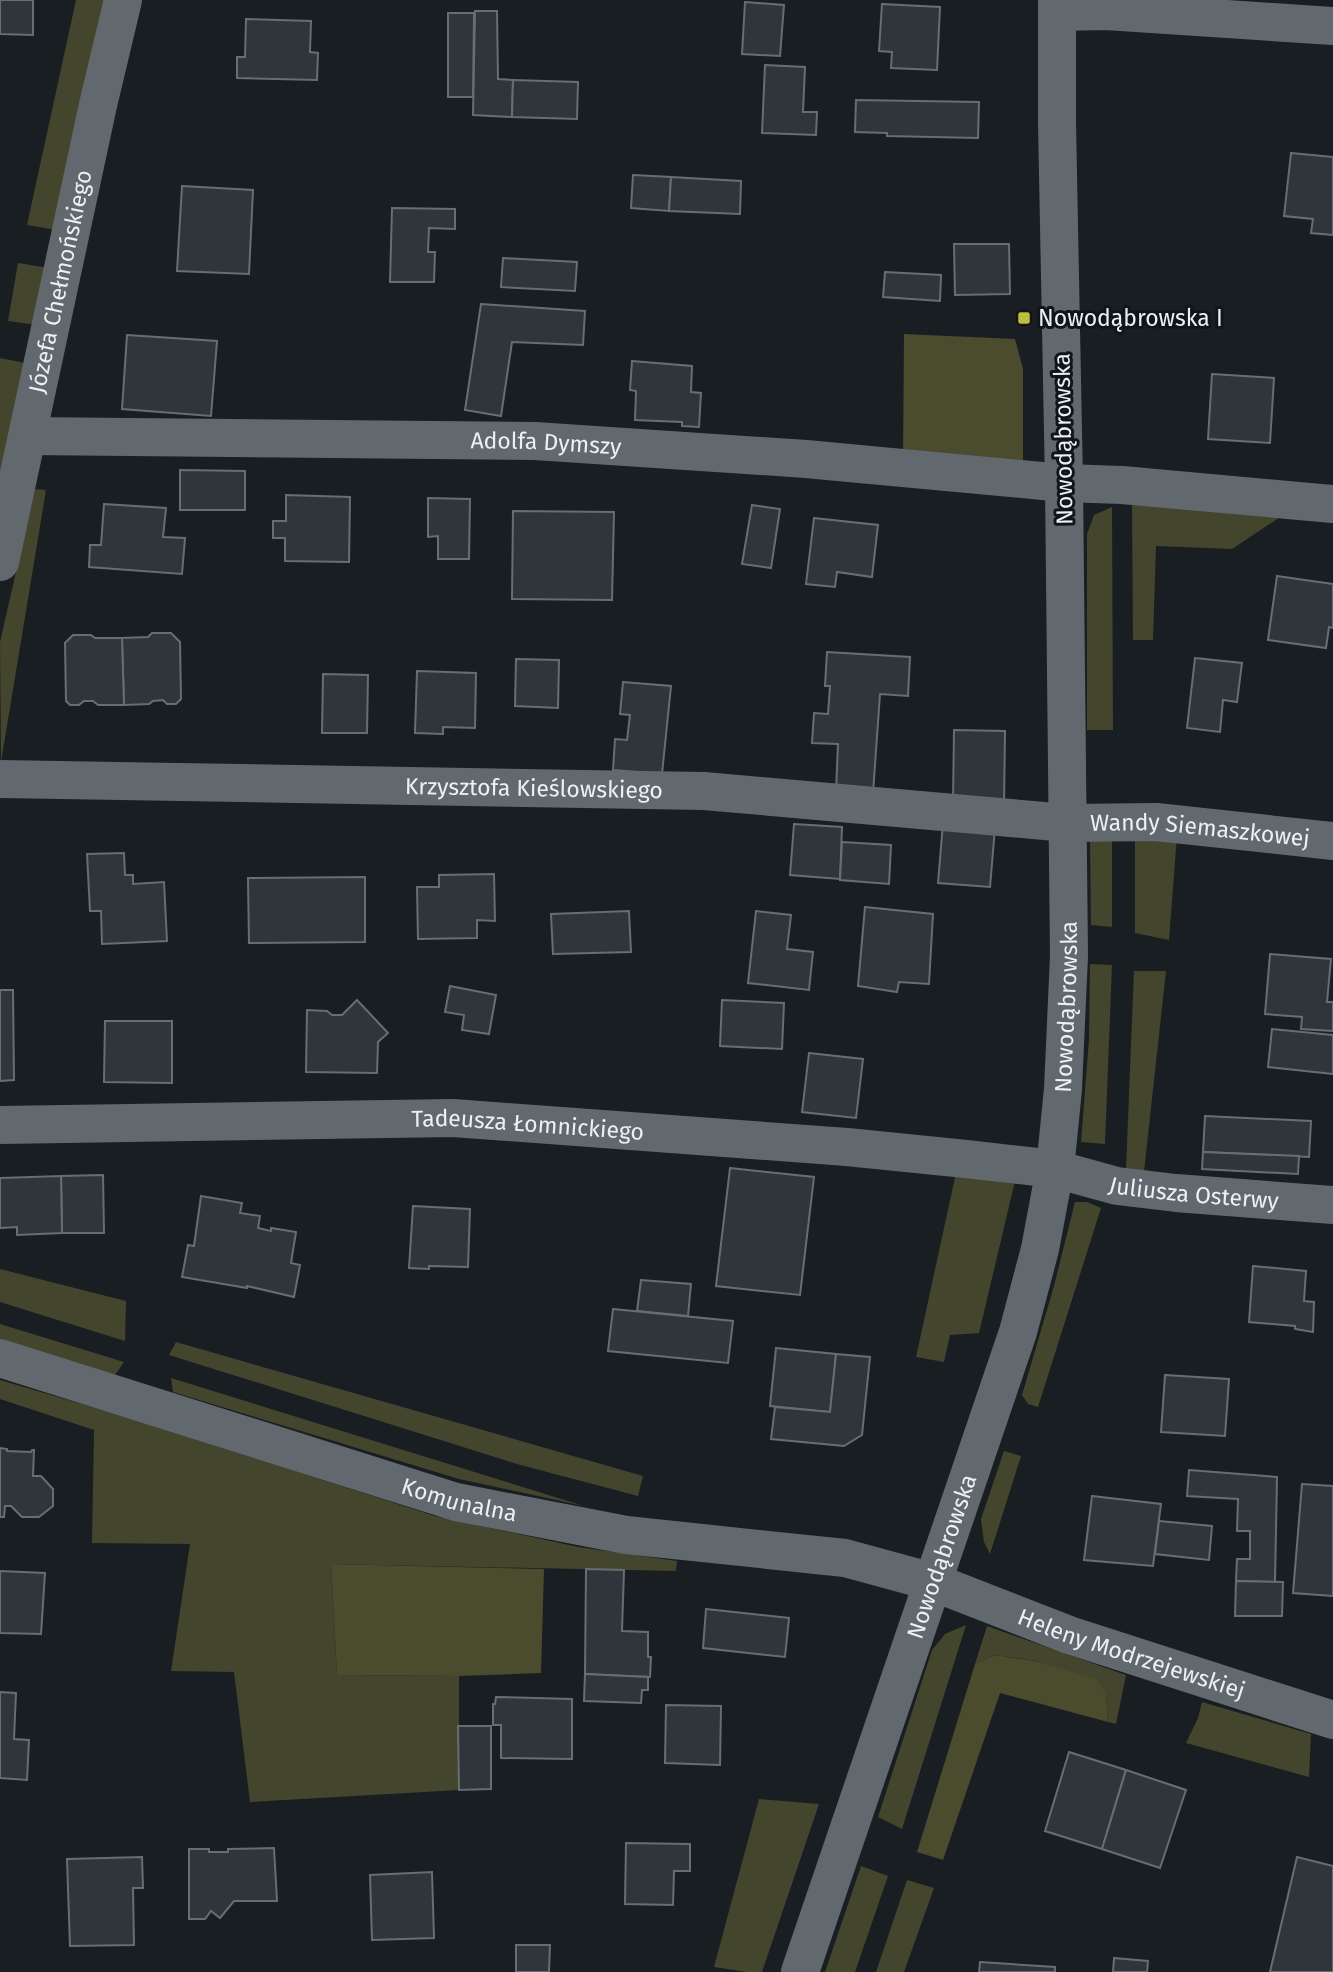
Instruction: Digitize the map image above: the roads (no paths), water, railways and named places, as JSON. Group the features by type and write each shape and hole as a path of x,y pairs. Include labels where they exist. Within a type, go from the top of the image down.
{"street":[{"name":"Józefa Chełmońskiego","path":"0,562 123,0"},
{"path":"1057,6 1333,26"},
{"name":"Nowodąbrowska","path":"800,1972 1018,1332 1040,1249 1055,1169 1063,1089 1069,956 1057,6"},
{"name":"Adolfa Dymszy","path":"28,436 535,440 806,459 1333,504"},
{"name":"Krzysztofa Kieślowskiego","path":"0,779 704,791 1067,823"},
{"name":"Wandy Siemaszkowej","path":"1067,823 1156,822 1333,841"},
{"name":"Tadeusza Łomnickiego","path":"0,1125 453,1118 847,1147 1055,1169"},
{"name":"Juliusza Osterwy","path":"1055,1169 1117,1186 1333,1205"},
{"name":"Komunalna","path":"0,1359 456,1502 626,1535 845,1558 933,1583"},
{"name":"Heleny Modrzejewskiej","path":"933,1583 1069,1635 1333,1720"}],"place":[{"name":"Nowodąbrowska I","path":"1024,318"}]}
